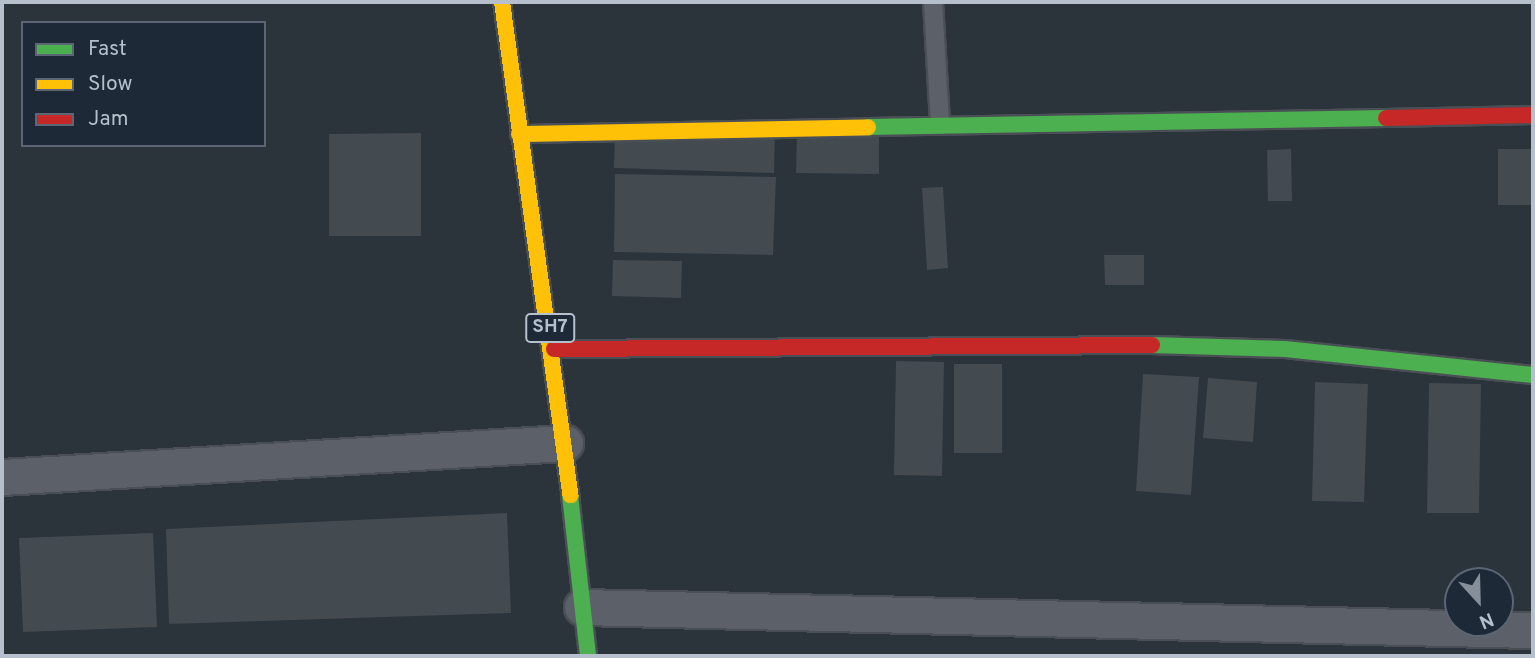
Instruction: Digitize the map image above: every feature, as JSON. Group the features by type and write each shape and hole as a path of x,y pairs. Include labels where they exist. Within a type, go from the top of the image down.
{"street":[{"name":"SH7","path":"502,2 519,134 554,349 589,656"},
{"path":"519,134 1533,115"},
{"path":"554,349 1033,341 1285,349 1533,375"},
{"path":"2,477 565,443"},
{"path":"582,607 1533,630"}],"lane":[{"path":"933,2 940,125"}],"building":[{"path":"615,129 775,133 774,173 614,168"},
{"path":"797,131 879,133 879,174 796,173"},
{"path":"421,133 421,236 329,236 329,134"},
{"path":"1291,149 1292,201 1268,201 1267,150"},
{"path":"1498,149 1533,149 1533,205 1498,205"},
{"path":"615,174 776,177 773,255 614,252"},
{"path":"943,187 948,268 927,270 922,188"},
{"path":"1104,255 1144,255 1144,285 1105,285"},
{"path":"613,260 682,261 681,298 612,296"},
{"path":"896,361 944,362 942,476 894,475"},
{"path":"954,364 1002,364 1002,453 954,453"},
{"path":"1143,374 1199,377 1191,495 1136,491"},
{"path":"1208,378 1257,382 1253,442 1203,438"},
{"path":"1315,382 1368,384 1364,502 1312,501"},
{"path":"1429,383 1481,384 1479,513 1427,513"},
{"path":"507,513 511,613 169,624 166,529"},
{"path":"153,533 157,627 23,632 19,538"}],"traffic: fast":[{"path":"868,127 1386,118"},
{"path":"1152,345 1285,349 1533,375"},
{"path":"570,495 588,656"}],"traffic: slow":[{"path":"502,2 570,495"},
{"path":"519,134 868,127"}],"traffic: jam":[{"path":"1386,118 1533,115"},
{"path":"554,349 1152,345"}]}
